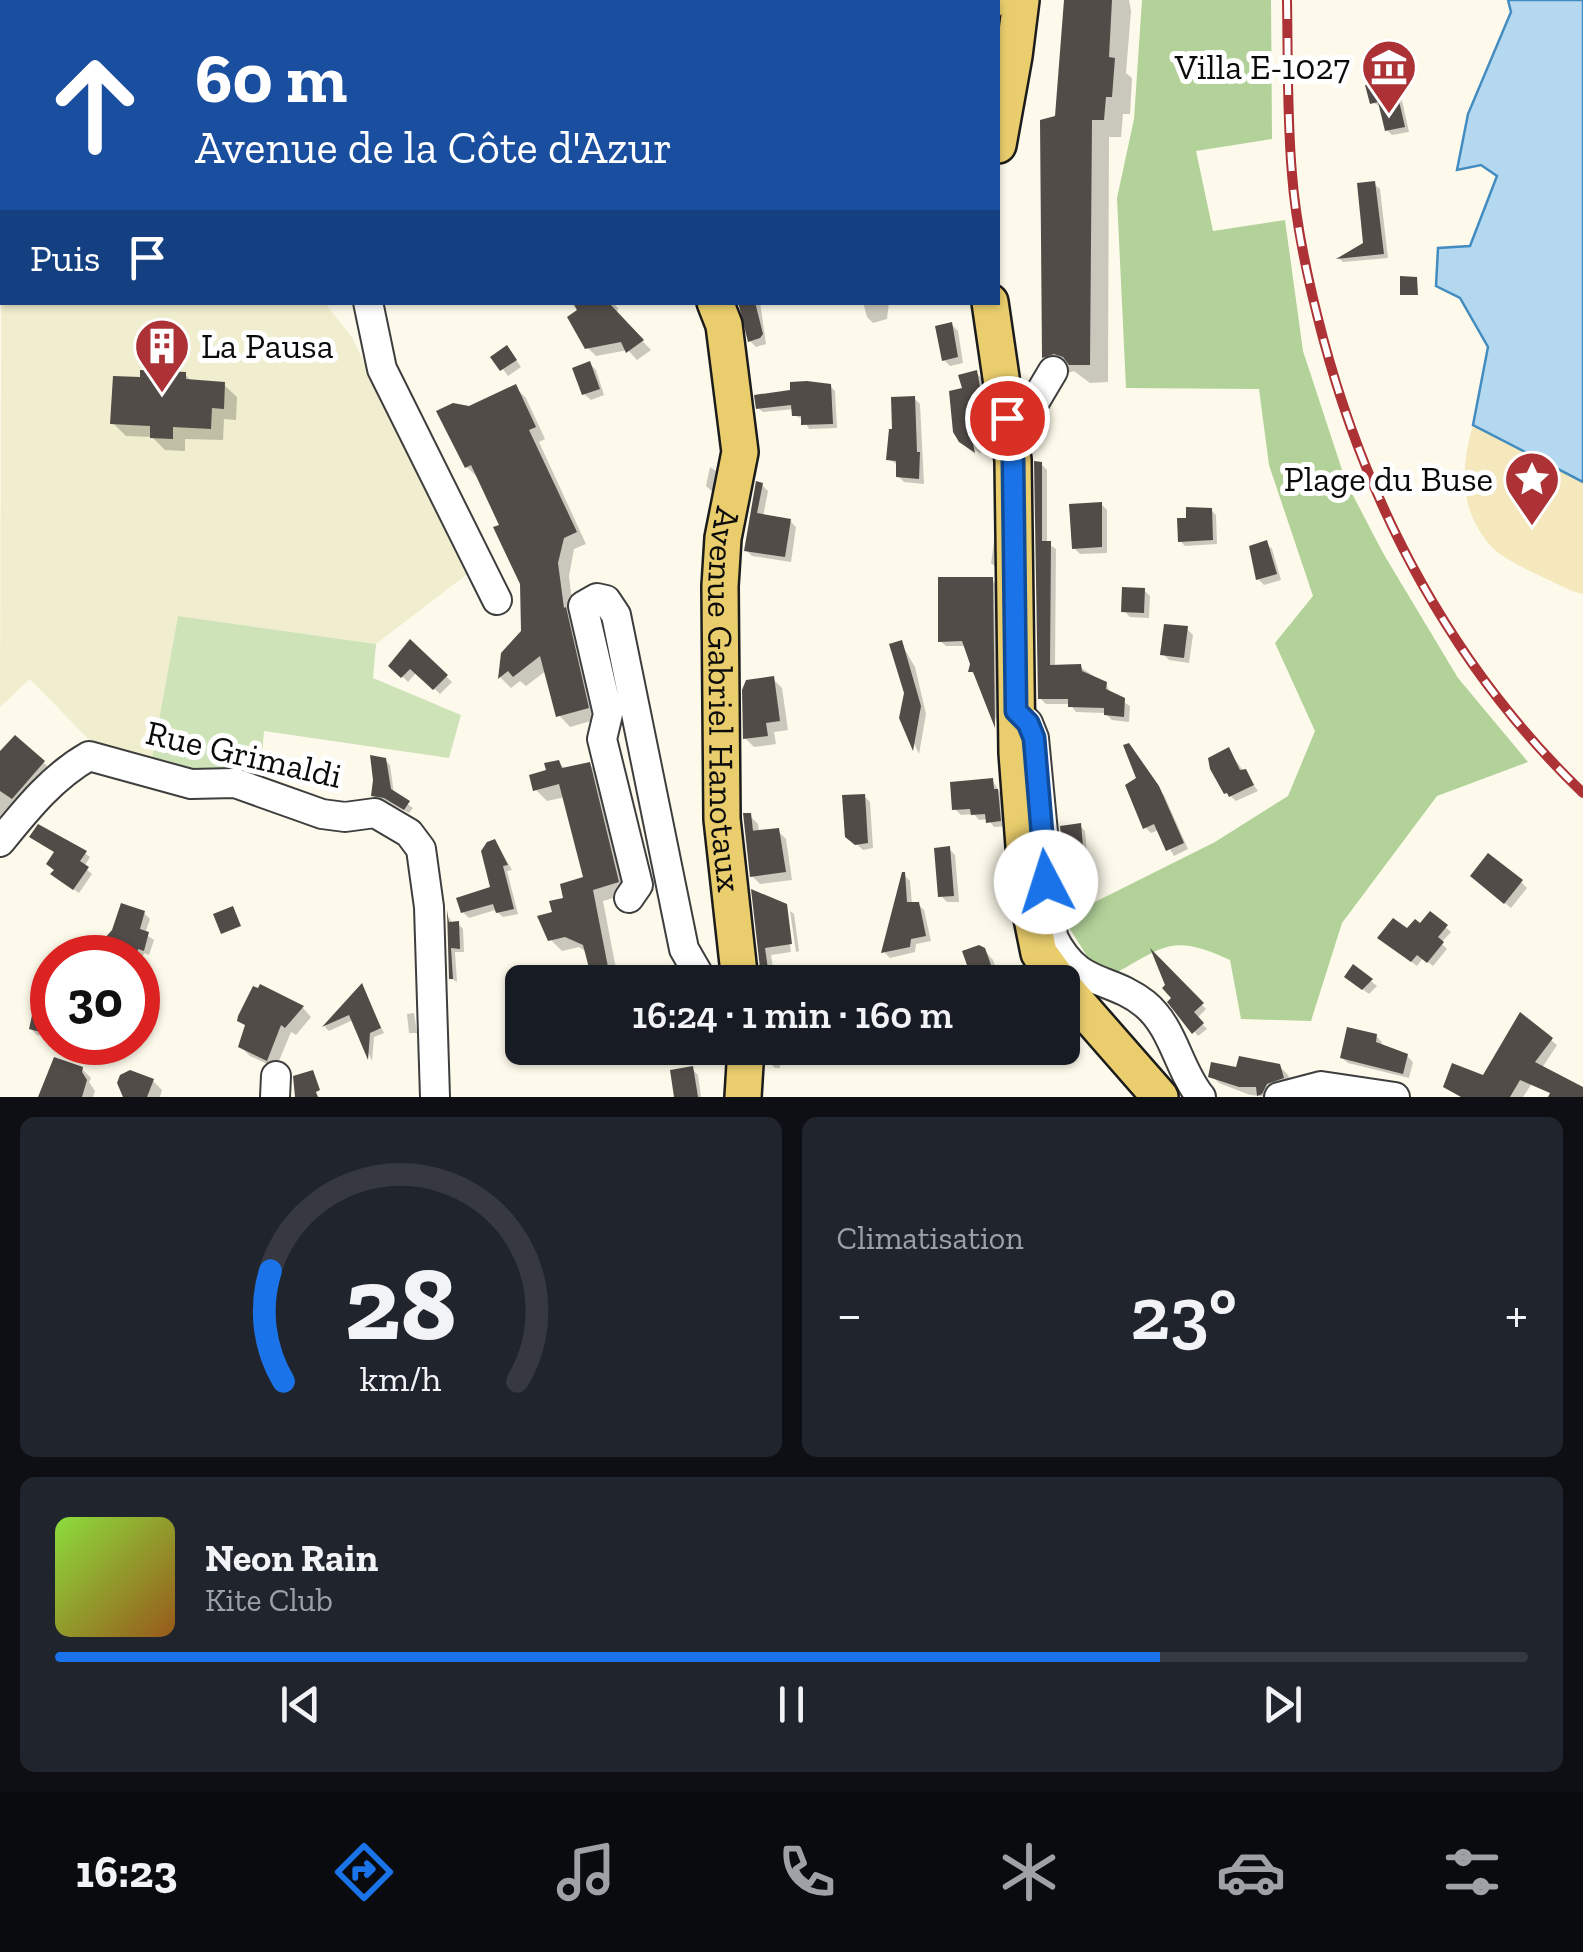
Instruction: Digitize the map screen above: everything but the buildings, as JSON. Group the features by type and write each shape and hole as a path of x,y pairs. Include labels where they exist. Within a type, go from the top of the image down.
{"main road":[{"path":"1001,98 1014,56 1021,0"},
{"name":"Avenue Gabriel Hanotaux","path":"716,305 724,325 740,452 723,538 720,586 722,819 738,965"},
{"path":"990,305 1013,460 1016,711 1032,926 1039,953 1048,965"},
{"path":"1080,1006 1160,1097"},
{"path":"743,1097 745,1065"}],"street":[{"path":"369,305 382,370 496,600"},
{"path":"1007,418 1031,408 1053,371"},
{"path":"629,898 638,885 602,739 608,714 583,606 596,598 606,600 616,615 684,949 693,965"},
{"path":"1016,711 1028,723 1034,738 1054,937 1068,962 1080,972 1135,997 1158,1016 1189,1081 1201,1097"},
{"name":"Rue Grimaldi","path":"0,842 28,807 69,767 89,756 192,784 235,783 322,814 345,817 375,813 409,833 421,849 429,906 435,1097"},
{"path":"1280,1097 1320,1086 1395,1097"}],"shaded area":[{"path":"1,305 327,305 353,339 466,575 376,644 178,616 151,764 97,748 30,679 0,707"}],"green space":[{"path":"1142,0 1271,0 1272,139 1196,151 1213,231 1285,220 1303,351 1346,482 1383,553 1458,678 1528,762 1437,796 1342,923 1311,1021 1241,1019 1230,960 1195,947 1170,946 1116,973 1092,964 1063,918 1215,842 1288,796 1315,731 1275,643 1313,596 1269,465 1259,389 1126,388 1117,198 1134,119"},
{"path":"178,616 376,644 373,678 461,715 449,758 264,731 260,781 151,764"}],"sand":[{"name":"Plage du Buse","path":"1473,425 1583,482 1583,594 1510,560 1483,536 1466,491 1466,458"}],"water":[{"path":"1508,0 1583,0 1583,482 1473,425 1488,347 1460,298 1436,286 1438,248 1470,246 1497,176 1481,165 1457,170 1468,114 1511,12"}],"railway":[{"path":"1287,0 1290,153 1300,236 1323,338 1365,464 1391,525 1456,640 1494,694 1583,793"}],"place":[{"name":"Villa E-1027","path":"1389,116"},
{"name":"La Pausa","path":"162,395"},
{"name":"Plage du Buse","path":"1532,528"}],"route":[{"path":"1007,418 1013,460 1016,711 1028,723 1034,738 1046,882"}]}
